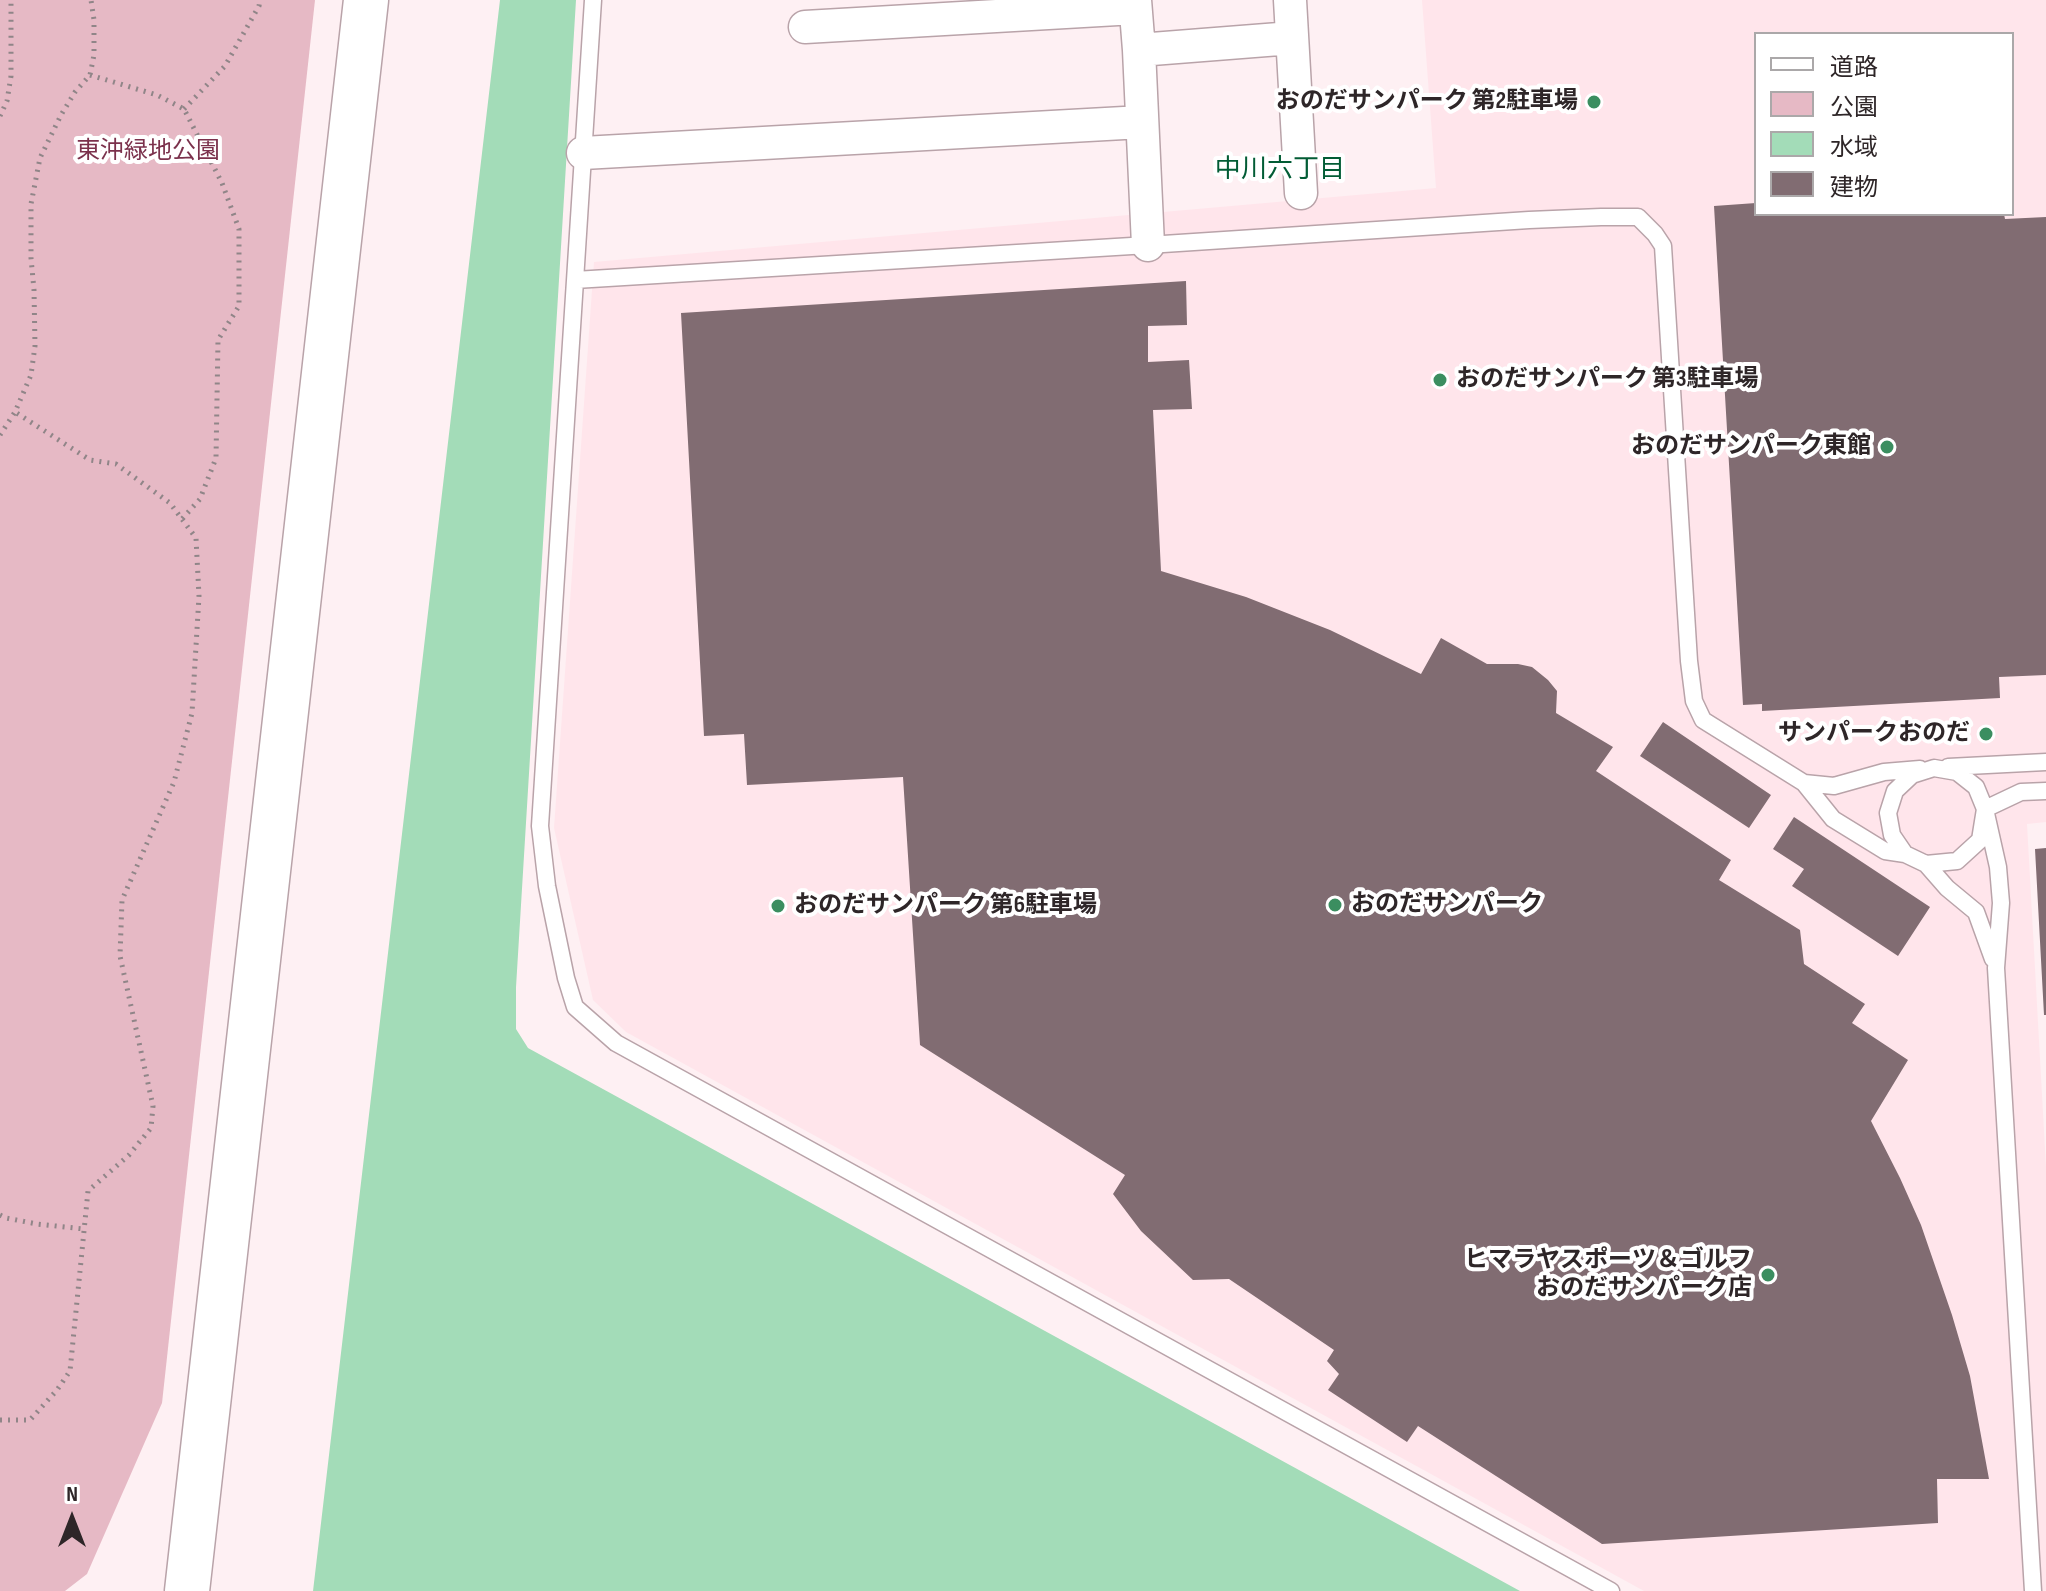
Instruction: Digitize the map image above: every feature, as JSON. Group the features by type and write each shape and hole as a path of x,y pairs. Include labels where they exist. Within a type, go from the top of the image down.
{"street":[{"path":"187,1591 366,0"},
{"path":"1290,0 1301,193"},
{"path":"805,27 1135,4 1148,245"},
{"path":"1139,50 1292,38"},
{"path":"583,153 1142,122"}],"lane":[{"path":"593,0 540,826 547,886 575,1007 616,1043 1611,1591"},
{"path":"575,280 1529,220 1638,217 1663,246 1689,661 1694,701 1703,720 1804,783 1833,819 1885,851 1905,854 1926,864 1947,888 1976,912 1996,968"},
{"path":"1804,783 1834,786 1884,772 2046,762"},
{"path":"1905,854 1892,835 1888,813 1895,791 1912,775 1934,768 1957,772 1976,787 1985,809 1998,867 2001,903 1996,968 2033,1591"},
{"path":"1985,809 2021,792 2046,791"},
{"path":"1926,864 1957,861 1980,840 1985,809"}],"path":[{"path":"0,116 7,101 11,76 11,0"},
{"path":"0,435 15,412 31,375 35,346 31,204 40,158 61,115 90,75 94,55 91,0"},
{"path":"184,109 225,66 260,0"},
{"path":"90,75 157,95 184,109 222,183 239,229 239,306 218,340 216,458 200,499 182,519"},
{"path":"0,1420 30,1420 70,1371 88,1191 129,1155 151,1128 153,1106 120,956 122,900 174,782 192,713 199,596 196,538 170,503 116,464 90,460 15,412"},
{"path":"0,1215 37,1224 84,1229"}],"shaded area":[{"path":"1422,0 2046,0 2046,822 2027,824 2046,1167 2046,1591 1644,1591 626,1032 593,1000 554,828 594,262 1436,188"}],"green space":[{"name":"東沖緑地公園","path":"0,0 315,0 162,1403 87,1574 65,1591 0,1591"}],"water":[{"path":"500,0 576,0 516,987 516,1029 528,1048 1520,1591 313,1591"}],"building":[{"name":"おのだサンパーク東館","path":"1754,203 1754,216 2046,217 2046,675 1999,677 2000,698 1762,711 1762,704 1743,705 1714,206"},
{"name":"おのだサンパーク","path":"1186,281 1187,325 1148,326 1148,362 1189,360 1192,409 1153,410 1161,571 1246,597 1330,630 1421,674 1441,638 1487,664 1532,667 1557,691 1556,713 1613,747 1596,771 1731,860 1719,880 1800,930 1804,964 1865,1004 1852,1023 1908,1060 1871,1121 1921,1225 1952,1315 1970,1376 1989,1479 1937,1479 1938,1523 1602,1544 1418,1426 1407,1442 1328,1390 1339,1374 1327,1361 1334,1350 1229,1279 1193,1280 1141,1231 1113,1194 1125,1175 920,1045 903,777 747,785 744,734 704,736 681,313"},
{"path":"1663,722 1771,795 1749,828 1640,756"},
{"path":"1794,817 1930,907 1898,956 1792,886 1804,869 1773,849"},
{"path":"2046,848 2046,1015 2044,1015 2035,849"}],"place":[{"name":"おのだサンパーク 第2駐車場","path":"1594,102"},
{"name":"おのだサンパーク 第3駐車場","path":"1440,380"},
{"name":"おのだサンパーク東館","path":"1887,447"},
{"name":"サンパークおのだ","path":"1986,734"},
{"name":"おのだサンパーク","path":"1335,905"},
{"name":"おのだサンパーク 第6駐車場","path":"778,906"},
{"name":"ヒマラヤスポーツ＆ゴルフ おのだサンパーク店","path":"1768,1275"}],"district":[{"name":"中川六丁目","path":"1280,170"}]}
